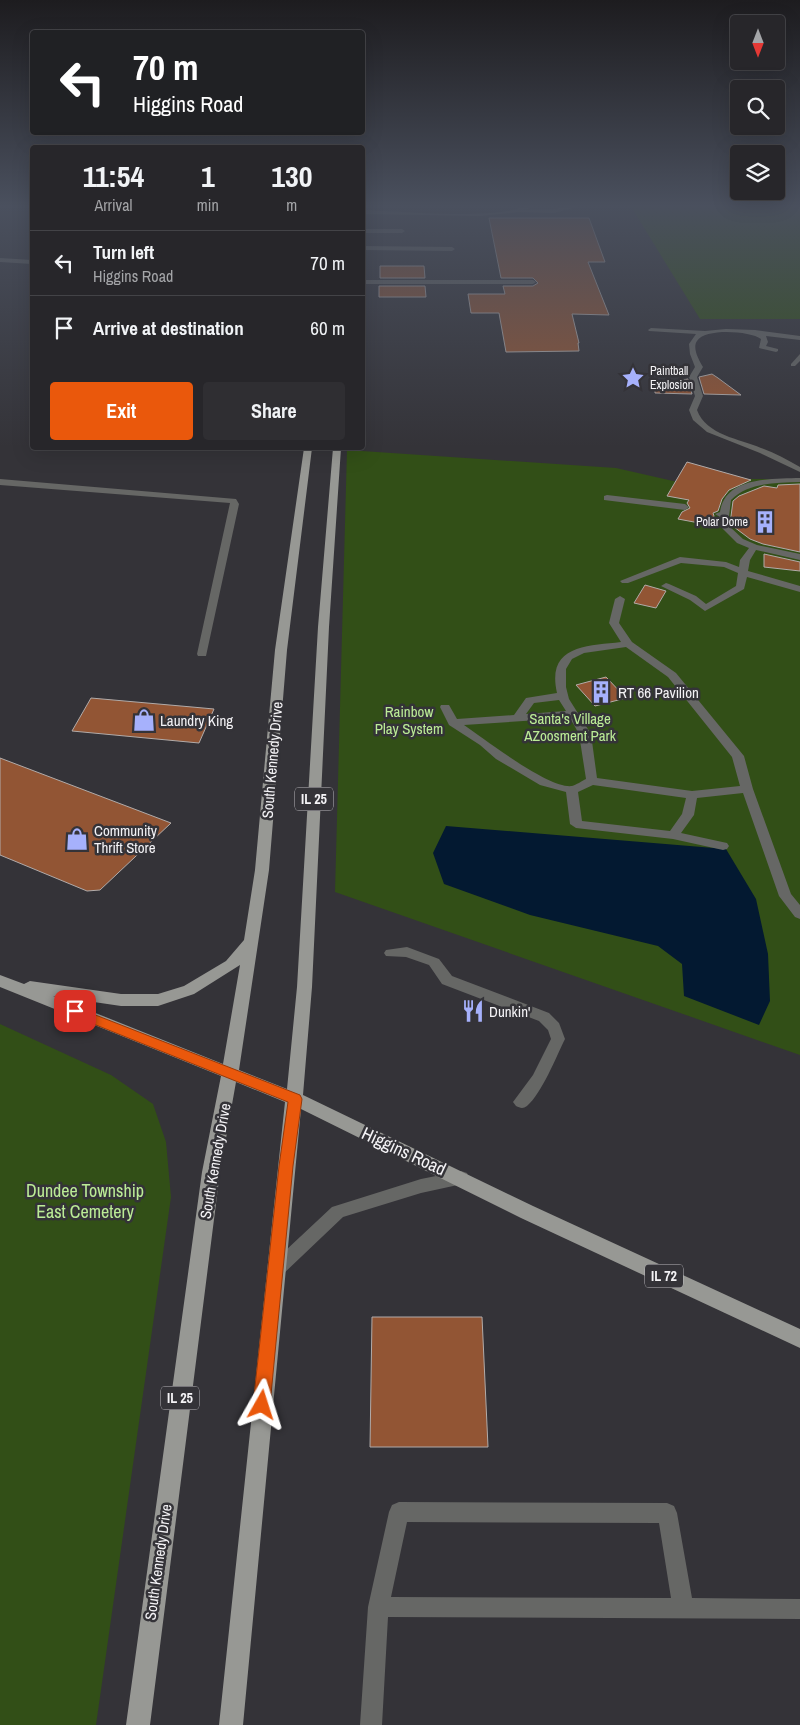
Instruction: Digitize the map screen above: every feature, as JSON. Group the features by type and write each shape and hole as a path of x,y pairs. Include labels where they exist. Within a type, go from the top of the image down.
{"main road":[{"name":"South Kennedy Drive","path":"138,1725 211,1172 253,939 262,870 281,650 308,450"},
{"name":"IL 25","path":"231,1725 275,1271 295,1099 307,943 322,655 337,450"},
{"path":"3,982 121,1000 158,1000 189,990 232,965 253,939"},
{"name":"Higgins Road","path":"3,982 295,1099 461,1178 527,1212 800,1339"}],"lane":[{"path":"651,330 754,332 800,338"},
{"path":"722,339 710,332 696,337 692,344 694,356 699,367 693,377 699,396 693,410 695,418 719,435 756,448 800,470"},
{"path":"754,332 764,338 765,342 762,347 776,350"},
{"path":"781,337 800,344"},
{"path":"793,365 800,356"},
{"path":"800,480 753,485 734,493 726,501 721,514 724,526 740,541 754,547 800,557"},
{"path":"0,482 233,501 236,504 202,654"},
{"path":"607,498 685,507"},
{"path":"666,586 693,598 705,608 741,587 745,560 754,547"},
{"path":"625,581 680,560 726,565 742,572 800,589"},
{"path":"620,599 614,623 628,644 672,674 738,756 747,789 785,896 800,914"},
{"path":"592,781 585,734 563,696 561,669 568,657 581,650 628,644"},
{"path":"518,718 530,700 563,696"},
{"path":"445,707 453,723 484,743 500,757 537,778 572,790 592,781 692,795 747,789"},
{"path":"453,723 573,714"},
{"path":"572,790 576,824 673,835 724,846"},
{"path":"673,835 688,816 692,795"},
{"path":"392,953 407,952 434,962 447,980 544,1017 554,1028 558,1039 538,1079 521,1102"},
{"path":"275,1271 338,1212 421,1186 461,1178"},
{"path":"371,1725 378,1607 399,1512 667,1513 683,1607"},
{"path":"378,1607 800,1609"}],"green space":[{"path":"679,286 800,286 800,319 700,319"},
{"name":"Santa's Village AZoosment Park","path":"347,450 616,468 717,491 738,479 800,479 800,1055 335,892"},
{"name":"Dundee Township East Cemetery","path":"0,1024 111,1075 153,1104 166,1142 171,1197 96,1725 0,1725"}],"water":[{"path":"446,826 726,849 756,899 768,954 770,1001 759,1025 684,996 682,964 658,946 530,915 444,884 433,853"}],"building":[{"path":"379,286 425,286 426,297 379,297"},
{"path":"503,286 597,286 609,315 572,314 579,351 506,352 499,313 471,313 468,294 505,294"},
{"path":"712,374 741,395 704,394 699,377"},
{"path":"688,379 692,394 655,393 655,385"},
{"path":"687,462 751,480 729,490 722,499 718,511 713,513 714,516 710,525 678,519 682,512 690,508 687,503 689,500 667,496"},
{"name":"Polar Dome","path":"800,484 800,552 763,544 750,539 730,524 733,501 739,496 764,486 777,488 778,485"},
{"path":"764,554 800,562 800,571 764,567"},
{"path":"645,585 666,591 656,608 634,603"},
{"name":"RT 66 Pavilion","path":"606,677 626,698 595,706 576,685"},
{"name":"Laundry King","path":"91,698 214,709 199,743 72,731"},
{"name":"Community Thrift Store","path":"0,758 171,823 100,890 87,891 0,855"},
{"path":"372,1317 482,1317 488,1447 370,1447"}],"place":[{"name":"Paintball Explosion","path":"633,378"},
{"name":"Polar Dome","path":"765,522"},
{"name":"RT 66 Pavilion","path":"601,692"},
{"name":"Laundry King","path":"144,720"},
{"name":"Community Thrift Store","path":"77,839"},
{"name":"Dunkin'","path":"473,1011"}],"route":[{"path":"75,1011 295,1099 286,1166 262,1405"}],"park label":[{"name":"Rainbow Play System","path":"409,720"}]}
